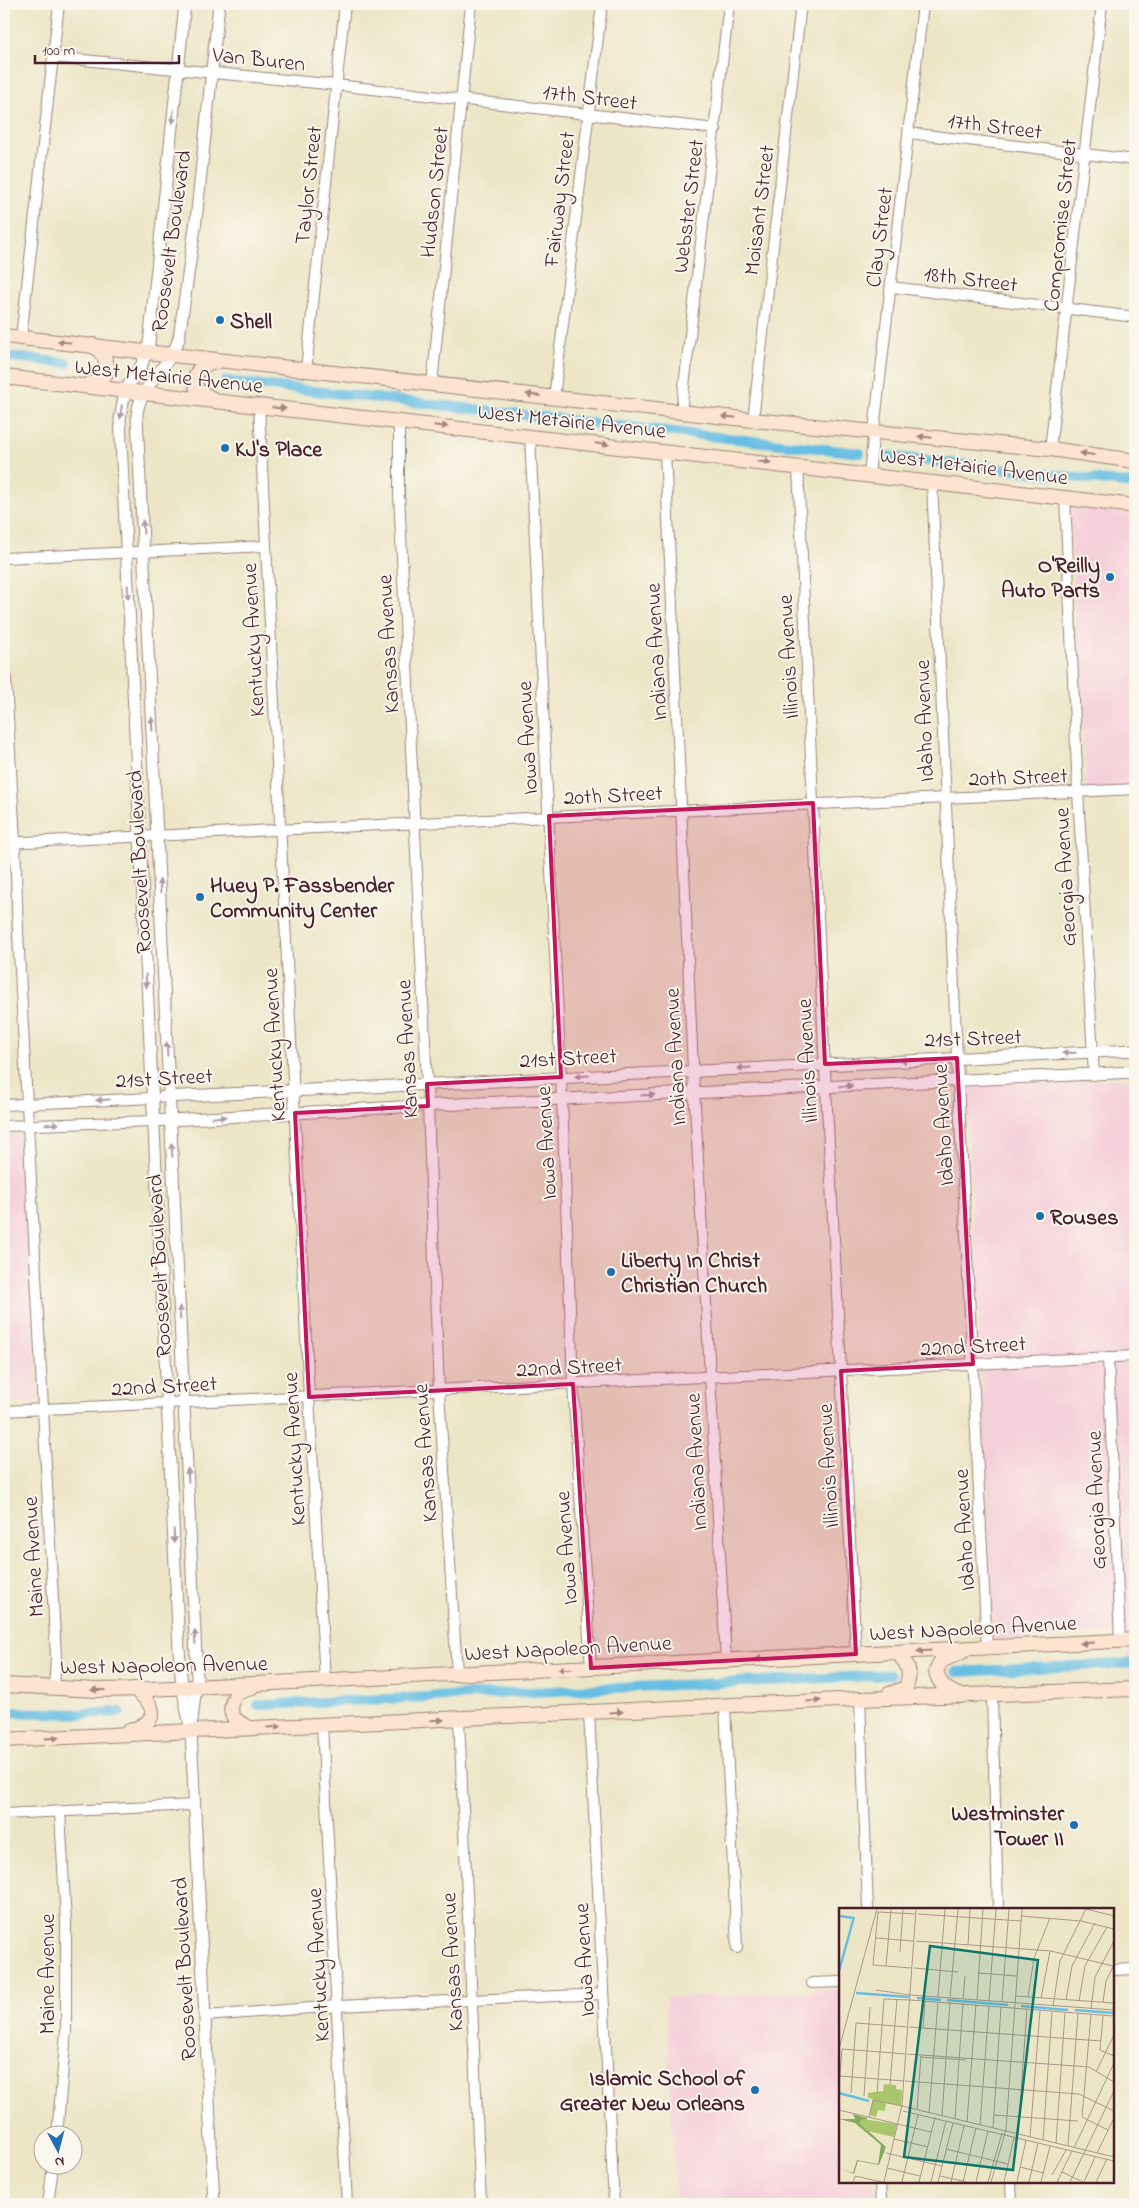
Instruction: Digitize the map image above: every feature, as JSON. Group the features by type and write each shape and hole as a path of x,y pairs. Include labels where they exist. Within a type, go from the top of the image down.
{"main road":[{"name":"West Metairie Avenue","path":"4,336 753,420 1050,449 1135,461"},
{"path":"84,386 99,382 106,375 107,363 104,354 93,346"},
{"path":"217,401 198,390 195,374 199,368 208,363 228,361"},
{"name":"West Metairie Avenue","path":"4,377 932,481 1135,506"},
{"name":"West Napoleon Avenue","path":"4,1685 96,1690 134,1689 1135,1640"},
{"path":"960,1696 946,1689 939,1682 936,1672 940,1661 970,1648"},
{"path":"879,1698 906,1688 910,1678 906,1661 896,1652"},
{"path":"249,1728 237,1722 231,1714 230,1705 236,1693 263,1683"},
{"path":"118,1735 144,1726 152,1716 152,1709 148,1700 134,1689"},
{"path":"4,1740 879,1698 1135,1689"}],"street":[{"path":"21,338 59,4"},
{"name":"Roosevelt Boulevard","path":"185,4 147,352 125,391 120,419 167,1403 182,1687 191,1731 214,2204"},
{"name":"Roosevelt Boulevard","path":"191,1731 197,1686 138,417 139,406 144,393 177,344 180,329 195,229 219,4"},
{"name":"Taylor Street","path":"306,370 345,4"},
{"name":"Hudson Street","path":"432,384 471,4"},
{"name":"Fairway Street","path":"554,398 602,4"},
{"name":"Webster Street","path":"681,412 716,129 729,4"},
{"name":"Moisant Street","path":"753,420 801,4"},
{"name":"Clay Street","path":"870,474 910,134 923,4"},
{"name":"Compromise Street","path":"1050,449 1068,309 1102,4"},
{"name":"Van Buren","path":"53,57 337,85 461,100"},
{"name":"17th Street","path":"461,100 716,129"},
{"name":"17th Street","path":"910,134 1135,160"},
{"name":"18th Street","path":"891,287 1135,317"},
{"name":"Kentucky Avenue","path":"259,406 282,829 294,1112 325,1681"},
{"name":"Kansas Avenue","path":"398,422 399,504 428,1106 439,1391 457,1673"},
{"name":"Iowa Avenue","path":"530,436 561,1077 573,1384 591,1668"},
{"name":"Indiana Avenue","path":"665,451 694,1093 726,1661"},
{"name":"Illinois Avenue","path":"798,466 825,1064 856,1654"},
{"name":"Idaho Avenue","path":"932,481 958,1081 987,1647"},
{"name":"Georgia Avenue","path":"1065,497 1078,792 1094,1075"},
{"path":"4,558 266,546"},
{"name":"Maine Avenue","path":"4,645 56,1657 54,1688"},
{"name":"20th Street","path":"4,843 139,835 1135,789"},
{"name":"21st Street","path":"4,1105 1135,1050"},
{"name":"21st Street","path":"4,1126 153,1121 294,1112 1135,1072"},
{"name":"22nd Street","path":"4,1411 1135,1356"},
{"name":"Georgia Avenue","path":"1108,1357 1120,1641"},
{"path":"992,1695 998,1908"},
{"path":"860,1699 868,1908"},
{"path":"725,1706 737,1948"},
{"name":"Iowa Avenue","path":"589,1713 614,2204"},
{"name":"Kansas Avenue","path":"459,1719 482,2204"},
{"name":"Kentucky Avenue","path":"322,1725 347,2204"},
{"path":"4,1814 194,1805"},
{"name":"Maine Avenue","path":"59,2126 66,2032 66,1923 60,1812"},
{"path":"1114,1970 1135,1969"},
{"path":"812,1983 839,1982"},
{"path":"205,2016 338,2006 603,1994"},
{"path":"48,2204 52,2176"},
{"path":"880,2183 882,2204"},
{"path":"1011,2183 1012,2204"}],"highlighted area":[{"path":"813,803 825,1064 957,1058 973,1364 841,1371 856,1654 591,1668 573,1384 309,1397 295,1113 428,1106 427,1084 561,1077 549,816"}],"shaded area":[{"path":"1069,505 1135,515 1135,797 1087,798"},
{"path":"1135,1078 1135,1776 1131,1696 1125,1633 994,1639 966,1084"},
{"path":"24,1134 38,1401 4,1403 4,1135"},
{"name":"Islamic School of Greater New Orleans","path":"839,1990 839,2183 874,2183 875,2204 676,2204 666,1998"}],"waterway":[{"path":"4,356 67,363"},
{"path":"226,381 860,453"},
{"path":"887,456 1135,484"},
{"path":"956,1672 1135,1663"},
{"path":"258,1705 891,1675"},
{"path":"4,1712 81,1714 120,1712"}],"place":[{"name":"Shell","path":"220,320"},
{"name":"KJ's Place","path":"225,448"},
{"name":"O'Reilly Auto Parts","path":"1110,577"},
{"name":"Huey P. Fassbender Community Center","path":"200,897"},
{"name":"Rouses","path":"1040,1216"},
{"name":"Liberty In Christ Christian Church","path":"611,1272"},
{"name":"Westminster Tower II","path":"1074,1825"},
{"name":"Islamic School of Greater New Orleans","path":"755,2090"}]}
